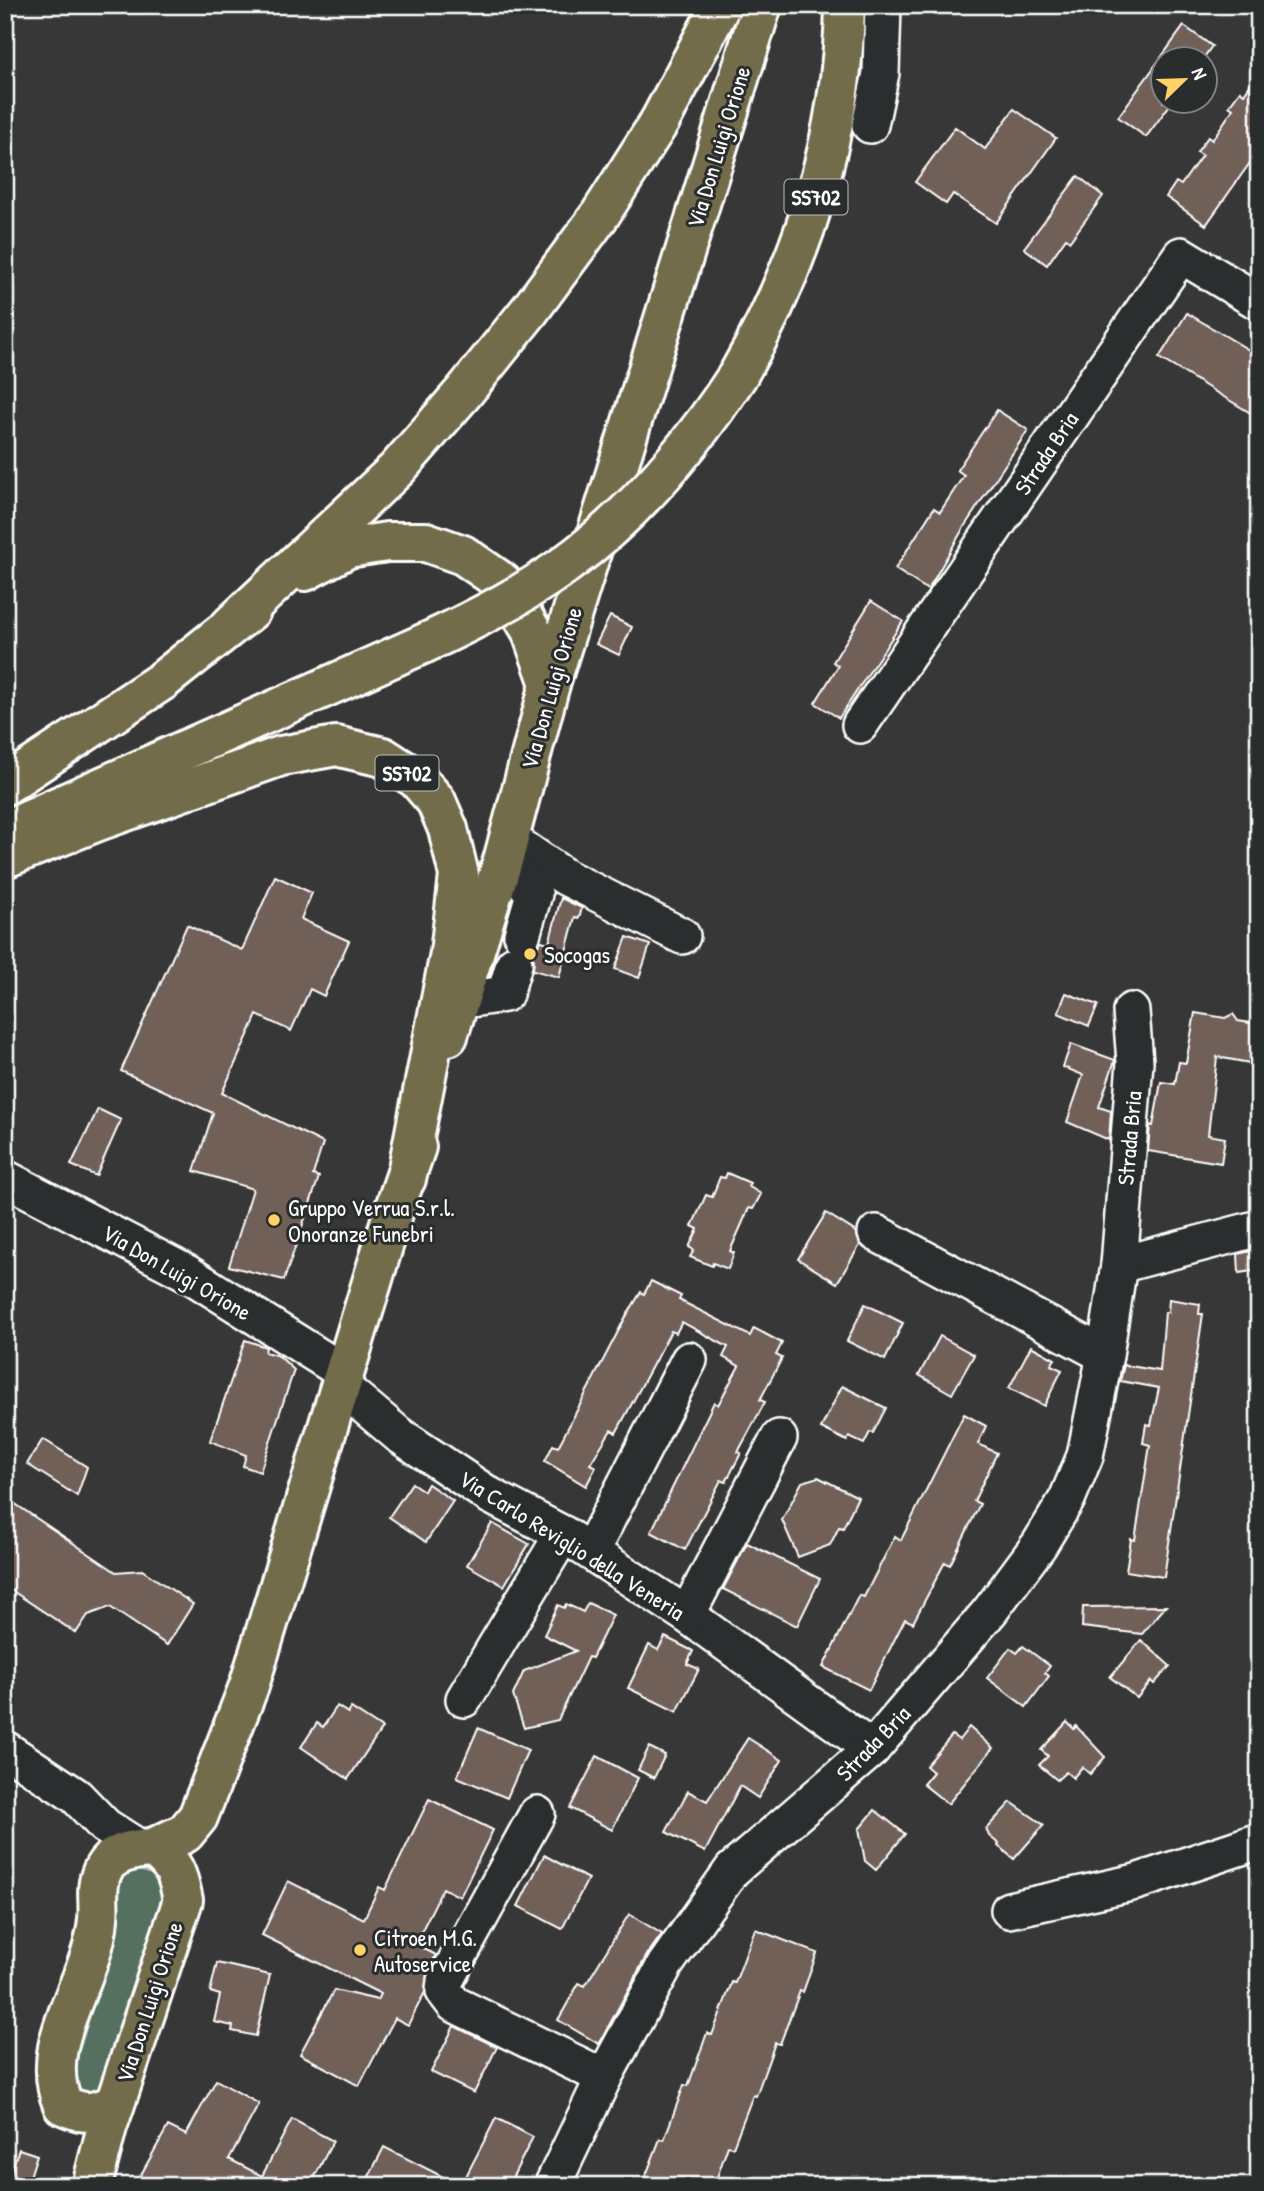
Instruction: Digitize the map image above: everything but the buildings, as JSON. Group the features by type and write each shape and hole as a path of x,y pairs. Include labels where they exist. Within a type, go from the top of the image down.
{"main road":[{"path":"231,625 397,469 530,310 600,215 652,132 721,5"},
{"name":"Via Don Luigi Orione","path":"92,2186 107,2127 229,1772 249,1686 506,848 550,684 762,5"},
{"name":"SS702","path":"5,830 466,625 564,566 614,524 656,482 703,426 738,375 779,297 811,215 826,157 838,96 845,5"},
{"path":"5,785 162,681 285,584 348,548 387,542 426,542 463,555 502,582 531,630 550,684"},
{"name":"SS702","path":"5,858 98,821 281,756 336,746 383,757 417,779 436,801 448,828 459,875 450,953 406,1179"},
{"name":"Via Don Luigi Orione","path":"100,1882 102,1870 115,1858 130,1850 147,1848 185,1833 198,1817 249,1686"},
{"name":"Via Don Luigi Orione","path":"147,1848 163,1855 178,1873 183,1900"},
{"path":"83,2186 84,2166 79,2139 63,2105 54,2077 61,2035 94,1939 100,1882"},
{"name":"Via Don Luigi Orione","path":"63,2105 81,2113 98,2112 115,2104"}],"street":[{"path":"870,125 881,73 883,5"},
{"name":"Strada Bria","path":"860,725 1181,255 1259,302"},
{"path":"506,848 682,936"},
{"path":"458,1001 505,993 534,894 506,848"},
{"name":"Strada Bria","path":"552,2186 604,2077 666,1965 733,1870 872,1749 990,1611 1039,1545 1067,1499 1085,1456 1119,1265 1135,1062 1131,1011"},
{"name":"Via Don Luigi Orione","path":"5,1178 187,1273 343,1380"},
{"path":"1119,1265 1259,1228"},
{"path":"876,1233 1105,1355"},
{"path":"464,1699 577,1542 689,1360"},
{"name":"Via Carlo Reviglio della Veneria","path":"343,1380 399,1435 489,1495 577,1542 688,1615 872,1749"},
{"path":"688,1615 779,1438"},
{"path":"5,1749 76,1796 116,1835 147,1848"},
{"path":"53,1781 85,1823 100,1882"},
{"path":"537,1814 445,1981 444,1991 454,2004 604,2077"},
{"path":"1009,1910 1136,1882 1259,1841"}],"green space":[{"path":"134,1870 151,1874 160,1885 162,1897 103,2086 92,2093 78,2092 72,2073 108,1958 117,1920 117,1889 126,1874"}],"place":[{"name":"Socogas","path":"530,954"},
{"name":"Gruppo Verrua S.r.l. Onoranze Funebri","path":"274,1220"},
{"name":"Citroen M.G. Autoservice","path":"360,1950"}]}
